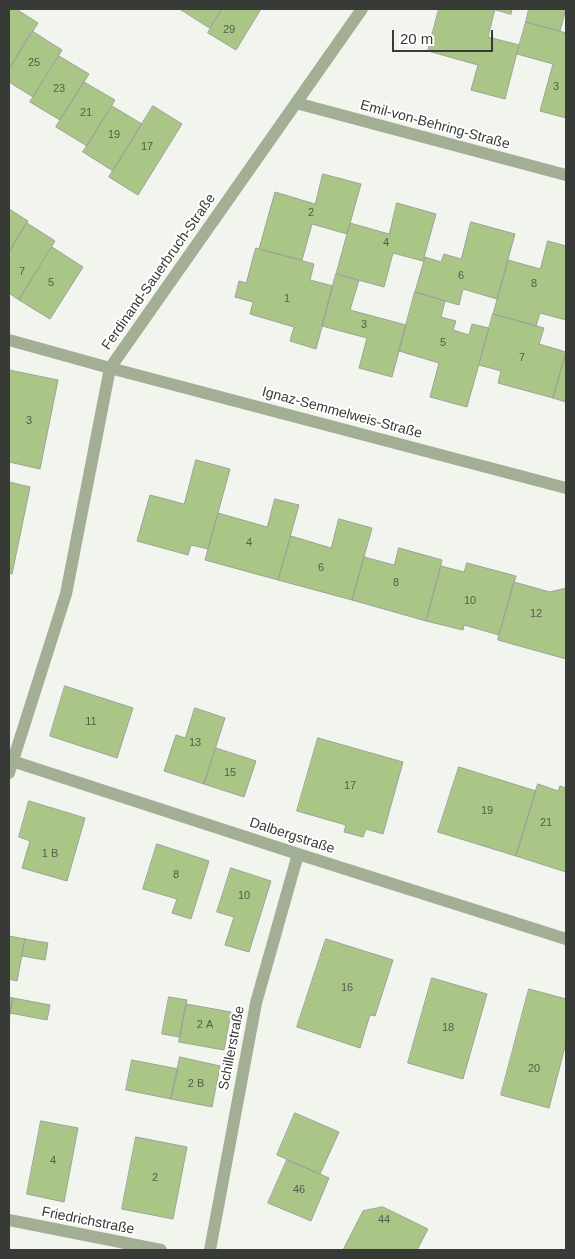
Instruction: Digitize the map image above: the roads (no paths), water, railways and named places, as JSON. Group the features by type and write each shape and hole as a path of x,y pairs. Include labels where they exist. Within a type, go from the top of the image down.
{"street":[{"name":"Ferdinand-Sauerbruch-Straße","path":"10,765 66,594 110,368 362,9"},
{"name":"Emil-von-Behring-Straße","path":"296,103 566,175"},
{"name":"Ignaz-Semmelweis-Straße","path":"9,340 566,488"},
{"name":"Dalbergstraße","path":"10,765 566,939"},
{"name":"Schillerstraße","path":"210,1250 256,1003 298,854"},
{"name":"Friedrichstraße","path":"9,1220 162,1250"}]}
